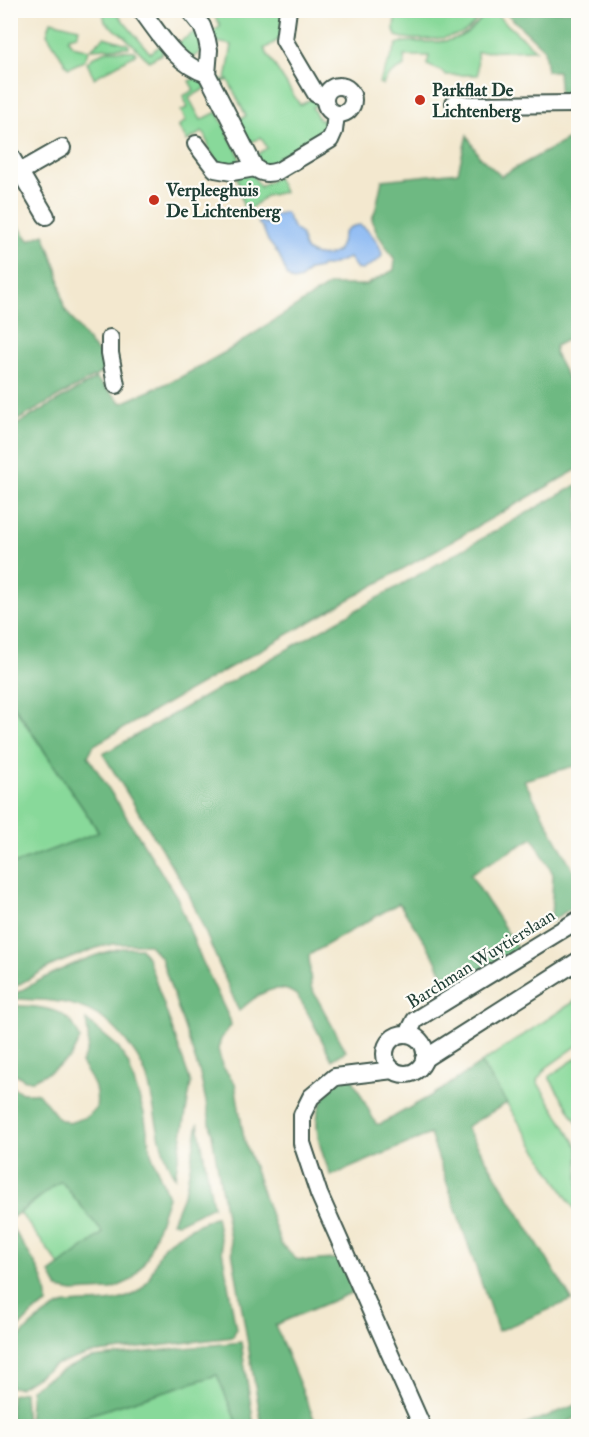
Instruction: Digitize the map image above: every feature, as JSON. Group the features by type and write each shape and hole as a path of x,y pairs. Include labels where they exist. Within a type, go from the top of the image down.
{"lane":[{"path":"141,10 179,59 191,68 207,74"},
{"path":"189,10 202,26 207,40 209,50 207,74 255,168 261,173 268,174 278,171 330,140 334,131 336,114"},
{"path":"288,10 284,40 316,94 325,97"},
{"path":"342,86 352,93 354,98 347,112 336,114 327,108 325,97 332,88 342,86"},
{"path":"454,103 469,105 579,104"},
{"path":"196,144 215,169 232,172 255,168"},
{"path":"20,172 62,148"},
{"path":"10,155 46,216"},
{"path":"110,338 110,353 116,385"},
{"name":"Barchman Wuytierslaan","path":"408,1034 415,1020 576,923"},
{"path":"424,1059 579,961"},
{"path":"408,1034 416,1037 422,1043 425,1051 424,1059 418,1069 408,1074 396,1073 388,1065 384,1054 387,1043 396,1036 408,1034"},
{"path":"393,1070 335,1077 311,1096 302,1115 302,1143 319,1194 422,1426"}],"green space":[{"path":"396,10 481,11 467,30 443,38 422,39 396,36 394,30"},
{"path":"487,10 492,11 536,50 477,52 478,75 446,75 427,65 429,56 404,56 405,66 389,76 383,85 379,83 397,44 446,41 462,36 475,26"},
{"path":"103,11 115,11 150,53 160,46 163,53 149,61 124,36 105,22"},
{"path":"211,11 285,11 280,39 264,49 300,105 315,97 319,104 312,107 320,121 327,118 325,135 312,146 309,141 278,157 280,163 266,170 255,156 267,148 261,137 248,144 236,121 246,116 228,80 217,85 215,79 226,80 232,45 212,41 211,33 221,26"},
{"path":"504,11 578,11 578,97 560,98 558,71 547,71 544,49"},
{"path":"51,21 79,28 77,35 69,37 68,40 73,46 89,50 84,61 68,68 47,34"},
{"path":"196,31 201,40 200,53 184,58 175,45"},
{"path":"104,37 128,44 129,47 91,49"},
{"path":"109,50 134,51 136,54 94,78 87,63 95,56"},
{"path":"200,76 206,88 189,98 201,120 217,112 239,155 239,166 219,165 202,132 187,141 178,126 186,121 181,111 188,107 183,96 194,90 189,81"},
{"path":"578,134 578,334 555,346 555,354 578,398 578,469 94,745 88,756 177,897 199,954 230,1020 231,1025 221,1039 218,1049 222,1066 235,1083 244,1139 281,1244 296,1259 308,1261 344,1258 358,1290 275,1325 317,1426 262,1426 208,1111 200,1074 161,958 148,944 113,944 53,965 11,989 11,865 99,832 11,701 11,428 95,379 93,377 11,424 10,215 29,240 44,234 58,272 64,308 110,367 94,377 122,403 181,377 229,350 329,285 366,285 394,270 395,260 377,233 372,219 382,180 458,172 467,135 479,156 501,176"},
{"path":"252,173 260,187 277,177 284,192 266,196 246,212 236,176"},
{"path":"578,484 578,765 524,780 578,879 578,904 551,921 553,874 533,838 470,874 518,949 450,990 432,953 399,903 309,955 311,987 346,1051 332,1060 296,995 281,989 273,989 251,1000 239,1011 188,892 103,754"},
{"path":"10,701 99,832 11,865 10,865"},
{"path":"121,948 141,948 148,959 191,1083 175,1177 162,1147 145,1073 135,1053 119,1033 106,1021 78,1007 47,1001 11,999 11,996 64,968"},
{"path":"578,999 578,1045 546,1068 537,1080 578,1147 578,1215 481,1063"},
{"path":"10,1005 52,1010 69,1020 80,1039 70,1058 33,1080 25,1080 11,1071"},
{"path":"86,1020 117,1046 128,1063 144,1113 151,1153 168,1197 147,1258 132,1280 110,1290 73,1292 58,1289 50,1273 103,1233 61,1181 13,1217 10,1210 10,1085 22,1093 38,1093 59,1119 69,1123 86,1117 96,1109 95,1090 81,1063 88,1043"},
{"path":"578,1057 578,1124 550,1076"},
{"path":"481,1063 507,1103 466,1127 572,1300 498,1331 430,1134 331,1176 317,1132 317,1119 326,1095 349,1072 376,1124 381,1124 441,1090"},
{"path":"198,1123 213,1206 178,1223 172,1222 186,1188"},
{"path":"61,1181 103,1233 60,1266 20,1213"},
{"path":"216,1216 236,1329 233,1337 89,1354 55,1365 19,1388 11,1387 11,1348 36,1321 68,1304 109,1302 132,1295 145,1285 160,1252 168,1242"},
{"path":"11,1226 40,1273 47,1293 47,1304 34,1312 11,1336"},
{"path":"241,1342 254,1426 238,1426 217,1375 66,1422 60,1426 28,1426 31,1389 60,1371 91,1358"},
{"path":"218,1374 238,1426 60,1426 66,1422"},
{"path":"24,1392 26,1426 11,1426 11,1395"},
{"path":"578,1404 578,1417 560,1426 522,1426"}],"water":[{"path":"286,213 294,229 301,234 305,248 311,253 333,254 339,248 344,232 352,226 360,225 374,238 382,256 362,270 357,269 349,258 309,270 301,279 293,281 288,277 279,255 258,223 260,221 266,224 274,215"}],"place":[{"name":"Parkflat De Lichtenberg","path":"420,100"},
{"name":"Verpleeghuis De Lichtenberg","path":"154,200"}]}
